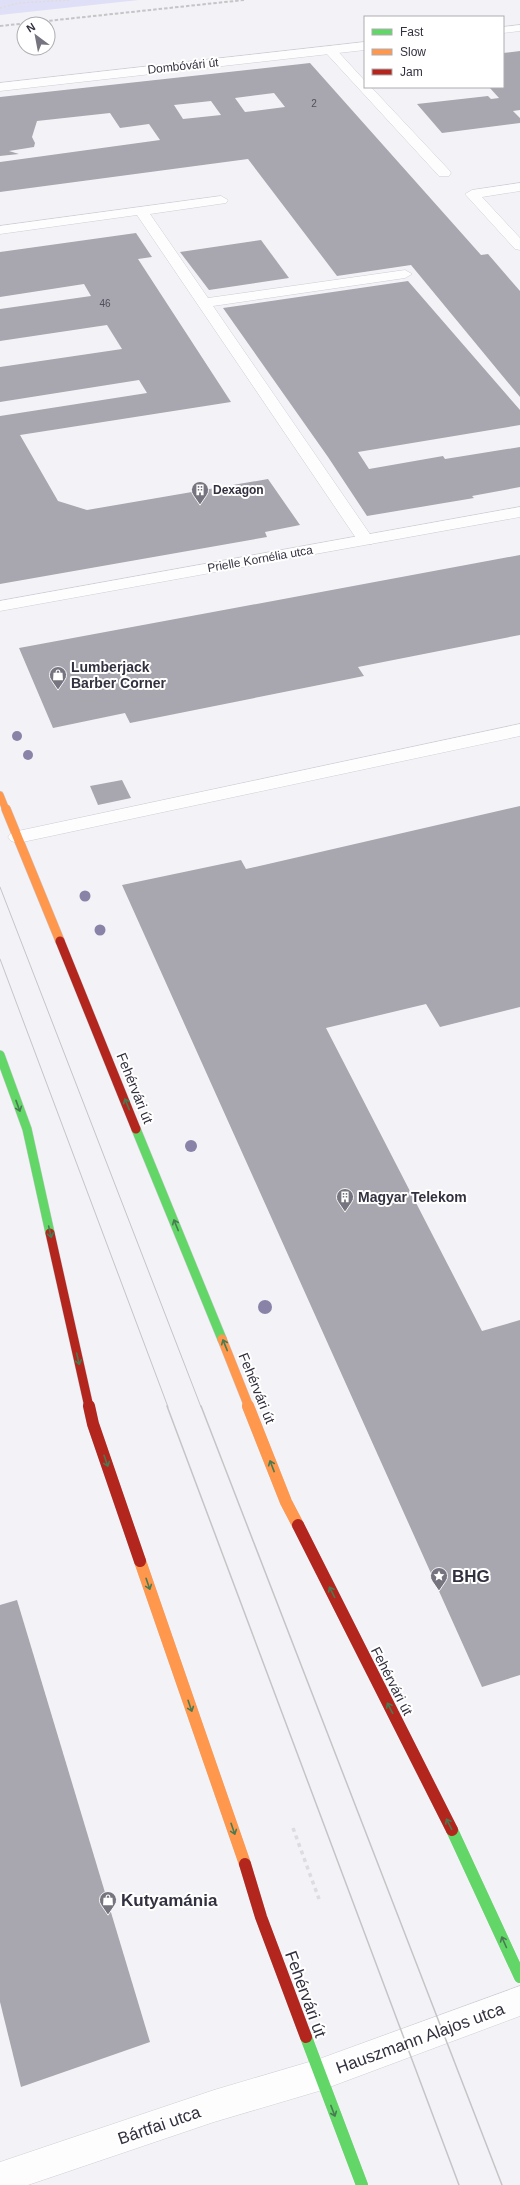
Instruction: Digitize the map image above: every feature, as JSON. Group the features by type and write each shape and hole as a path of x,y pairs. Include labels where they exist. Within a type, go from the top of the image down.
{"street":[{"path":"504,30 520,28"},
{"name":"Dombóvári út","path":"0,86 364,46"},
{"path":"330,50 364,87"},
{"path":"365,88 444,173"},
{"path":"520,187 472,194 520,246"},
{"path":"0,230 222,200"},
{"path":"141,211 366,540"},
{"path":"204,304 405,274"},
{"name":"Prielle Kornélia utca","path":"0,606 520,512"},
{"path":"18,837 520,730"},
{"name":"Fehérvári út","path":"0,795 244,1390 286,1502 464,1855 520,1977"},
{"name":"Fehérvári út","path":"0,1055 27,1129 93,1424 243,1859 261,1917 319,2075 362,2185"},
{"name":"Hauszmann Alajos utca","path":"319,2075 520,2001"},
{"name":"Bártfai utca","path":"0,2178 214,2106 319,2075"}],"path":[{"path":"0,8 18,3 71,0"},
{"path":"293,1828 319,1899"}],"shaded area":[{"path":"0,0 139,0 0,15"}],"building":[{"path":"520,51 520,110 513,111 520,118 520,123 442,133 417,104 488,96 491,99 499,98 490,88 504,88 504,53"},
{"path":"310,63 481,255 488,254 520,291 520,397 411,265 337,276 248,159 0,192 0,162 160,140 149,124 120,128 110,113 37,121 32,137 35,143 34,147 9,151 19,154 0,156 0,97","holes":["274,93 285,107 245,112 235,98","211,101 221,115 183,119 174,105"]},
{"path":"136,233 152,257 138,259 231,402 20,435 58,501 87,510 268,479 300,525 265,532 267,537 0,584 0,416 147,393 139,380 0,402 0,367 122,349 107,325 0,341 0,309 91,296 84,284 0,297 0,252"},
{"path":"261,240 289,278 209,290 180,252"},
{"path":"408,281 520,410 520,425 358,452 369,469 443,456 445,459 520,447 520,487 472,496 474,498 367,516 328,457 223,308"},
{"path":"520,555 520,635 358,667 364,676 130,723 125,713 53,728 19,648"},
{"path":"122,780 131,798 98,805 90,786"},
{"name":"Magyar Telekom","path":"520,806 520,1007 440,1027 426,1004 326,1028 482,1331 520,1320 520,1675 482,1687 122,885 241,860 246,869"},
{"path":"17,1600 150,2042 21,2087 0,2002 0,1605"}],"tram line":[{"path":"0,887 201,1407"},
{"path":"0,959 168,1407"},
{"path":"167,1406 459,2185"},
{"path":"201,1406 502,2185"}],"railway":[{"path":"0,26 244,0"}],"traffic: fast":[{"path":"0,1055 27,1129 50,1233"},
{"path":"136,1129 222,1339"},
{"path":"452,1830 520,1977"},
{"path":"306,2037 362,2185"}],"traffic: slow":[{"path":"0,795 60,941"},
{"path":"222,1339 286,1502 298,1525"},
{"path":"140,1561 245,1864"}],"traffic: jam":[{"path":"60,941 136,1129"},
{"path":"50,1233 93,1424 140,1561"},
{"path":"298,1525 452,1830"},
{"path":"245,1864 261,1917 306,2037"}],"place":[{"name":"Dexagon","path":"200,505"},
{"name":"Lumberjack Barber Corner","path":"58,690"},
{"name":"Magyar Telekom","path":"345,1212"},
{"name":"BHG","path":"439,1591"},
{"name":"Kutyamánia","path":"108,1915"}]}
